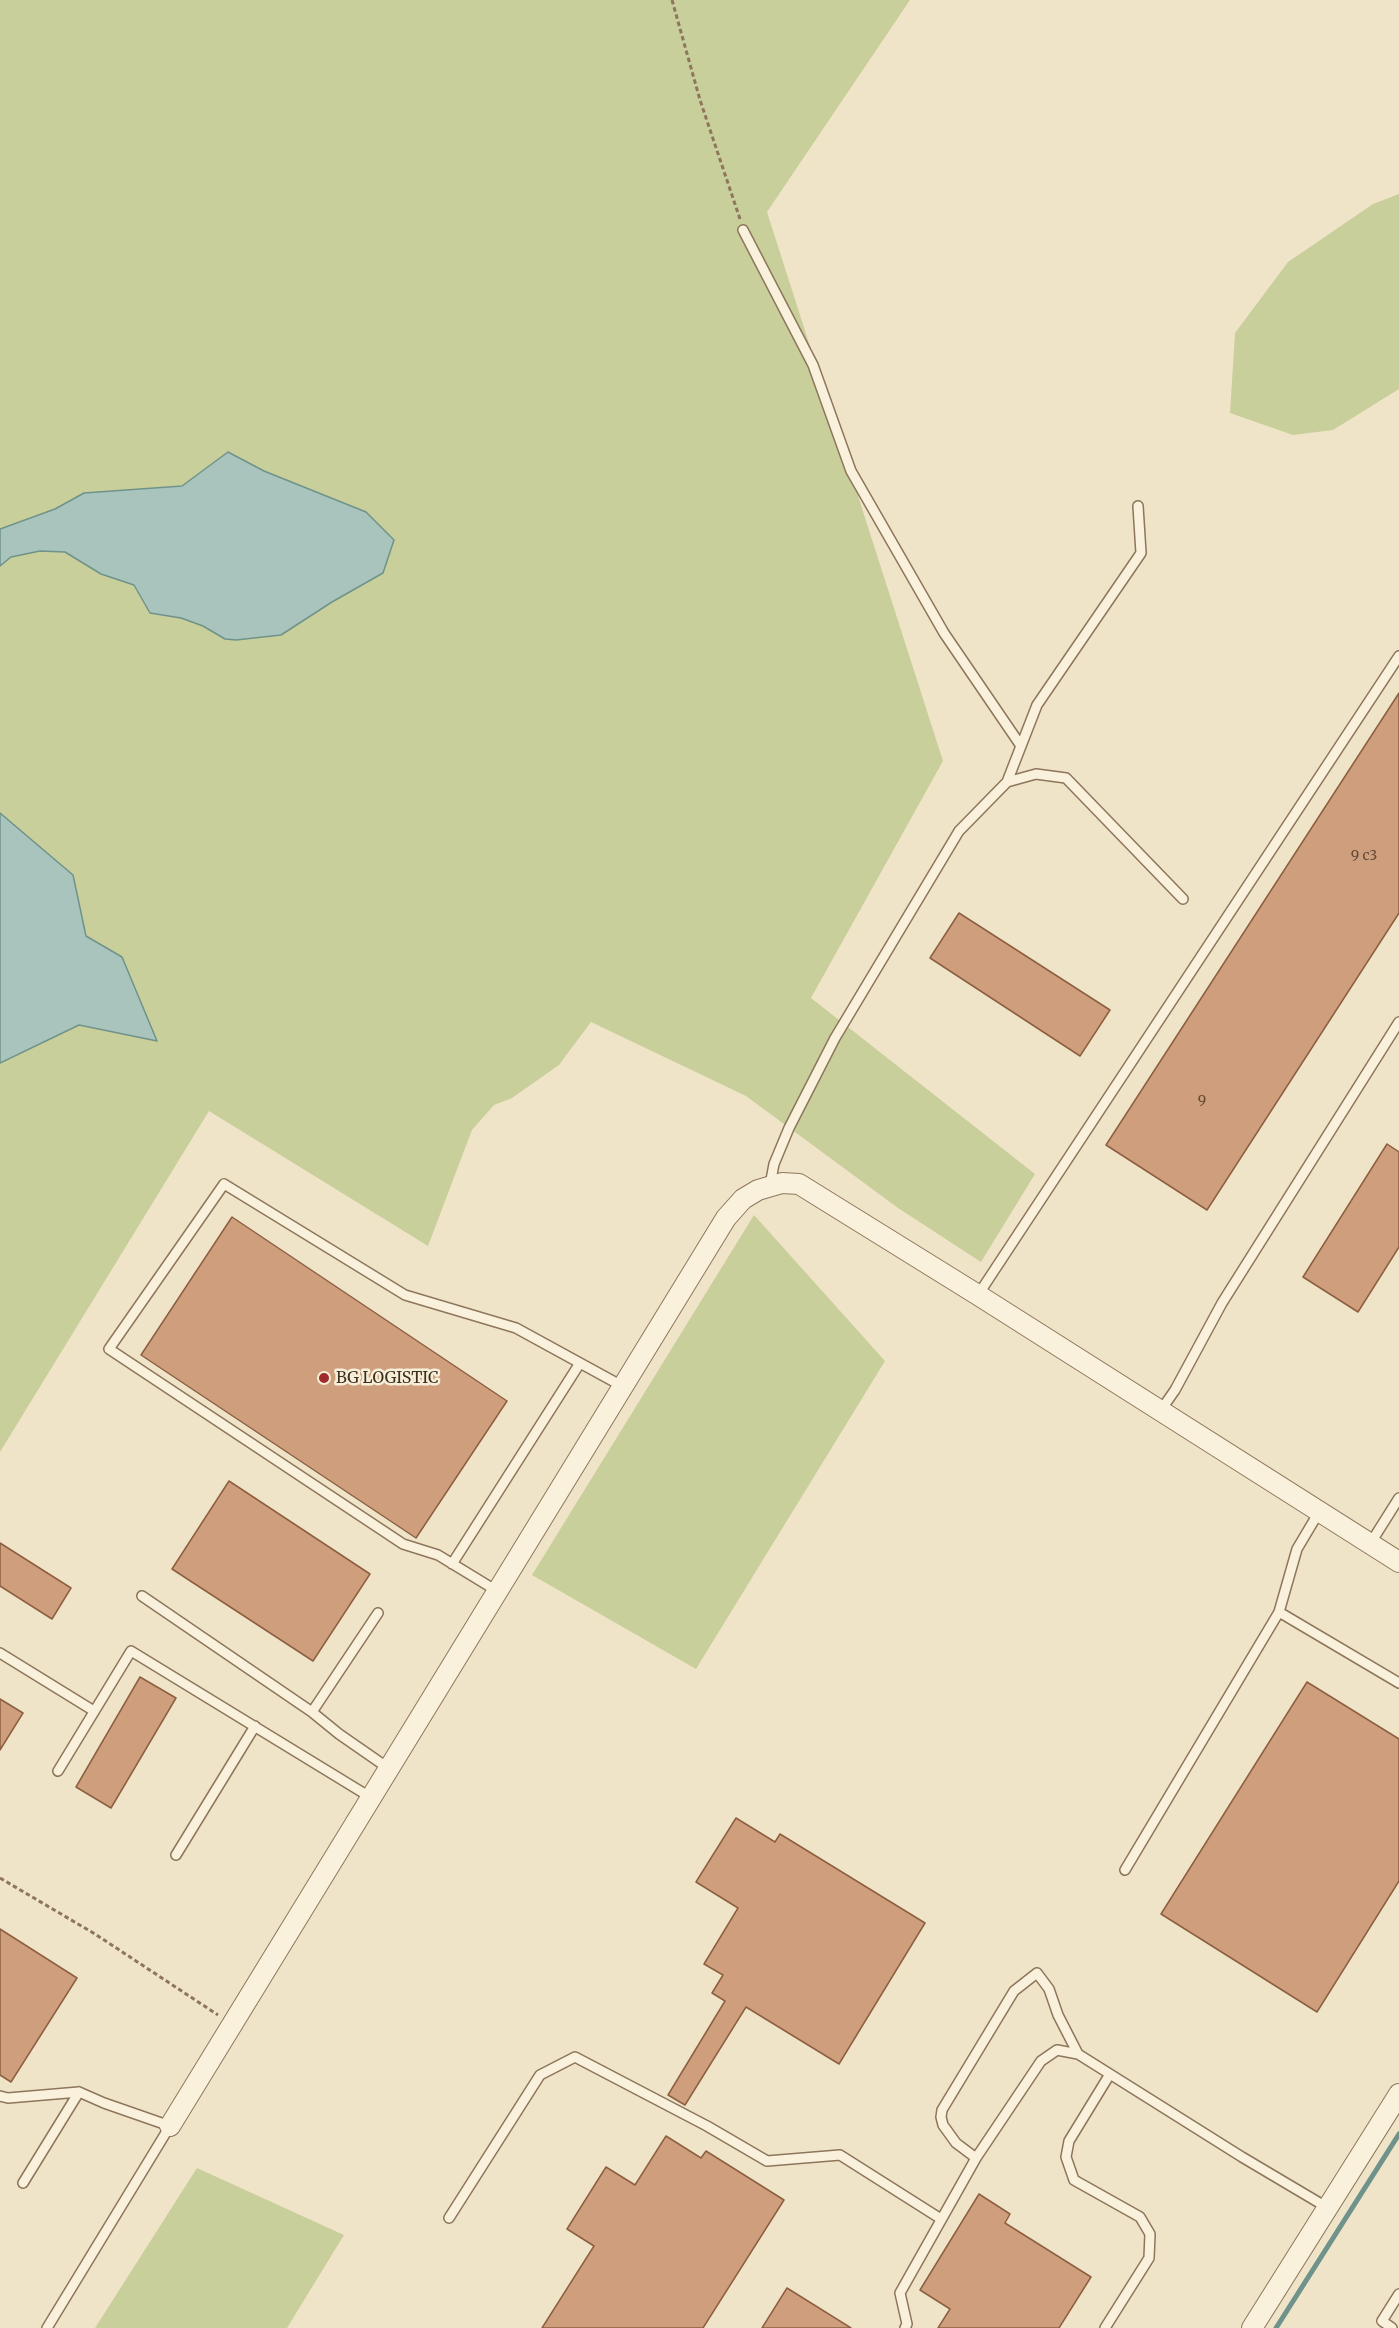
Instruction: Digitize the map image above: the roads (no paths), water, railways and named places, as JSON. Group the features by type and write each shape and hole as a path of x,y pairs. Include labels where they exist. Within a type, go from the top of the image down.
{"street":[{"path":"170,2126 726,1218 743,1199 770,1185 799,1184 1399,1562"},
{"path":"1252,2328 1399,2094"}],"lane":[{"path":"743,230 813,366 851,471 944,633 1021,746"},
{"path":"770,1185 774,1164 789,1128 835,1038 959,831 1007,782 1037,705 1141,553 1138,506"},
{"path":"978,1295 1399,656"},
{"path":"1007,782 1036,774 1066,778 1184,899"},
{"path":"1161,1410 1175,1390 1222,1303 1399,1022"},
{"path":"496,1591 438,1554 404,1544 110,1349 224,1184 405,1295 516,1328 622,1386"},
{"path":"452,1564 580,1363"},
{"path":"1370,1544 1399,1497"},
{"path":"1125,1869 1279,1612 1297,1549 1320,1512"},
{"path":"142,1596 312,1712 388,1768"},
{"path":"312,1712 378,1612"},
{"path":"1279,1612 1399,1683"},
{"path":"58,1772 131,1651 370,1797"},
{"path":"0,1653 94,1711"},
{"path":"176,1855 255,1726"},
{"path":"976,2158 956,2143 943,2125 942,2110 1014,1991 1037,1973 1049,1989 1058,2015 1078,2054"},
{"path":"905,2328 907,2324 900,2293 976,2158 1041,2061 1057,2050 1078,2054 1328,2208"},
{"path":"449,2218 540,2074 575,2057 697,2121 767,2161 840,2155 941,2219"},
{"path":"1105,2328 1149,2258 1150,2234 1140,2217 1074,2180 1066,2157 1069,2141 1110,2074"},
{"path":"23,2183 79,2092"},
{"path":"0,2096 8,2098 79,2092 170,2126 46,2328"},
{"path":"1392,2328 1382,2321 1399,2294"}],"water":[{"path":"228,452 264,471 366,512 394,540 383,573 281,635 236,640 225,639 203,626 181,618 150,613 134,585 101,574 65,552 40,551 11,557 0,566 0,529 55,509 84,493 182,486"},
{"path":"0,813 73,875 86,936 122,957 157,1041 79,1025 0,1063"}],"waterway":[{"path":"1276,2328 1399,2134"}],"place":[{"name":"BG LOGISTIC","path":"324,1378"}]}
